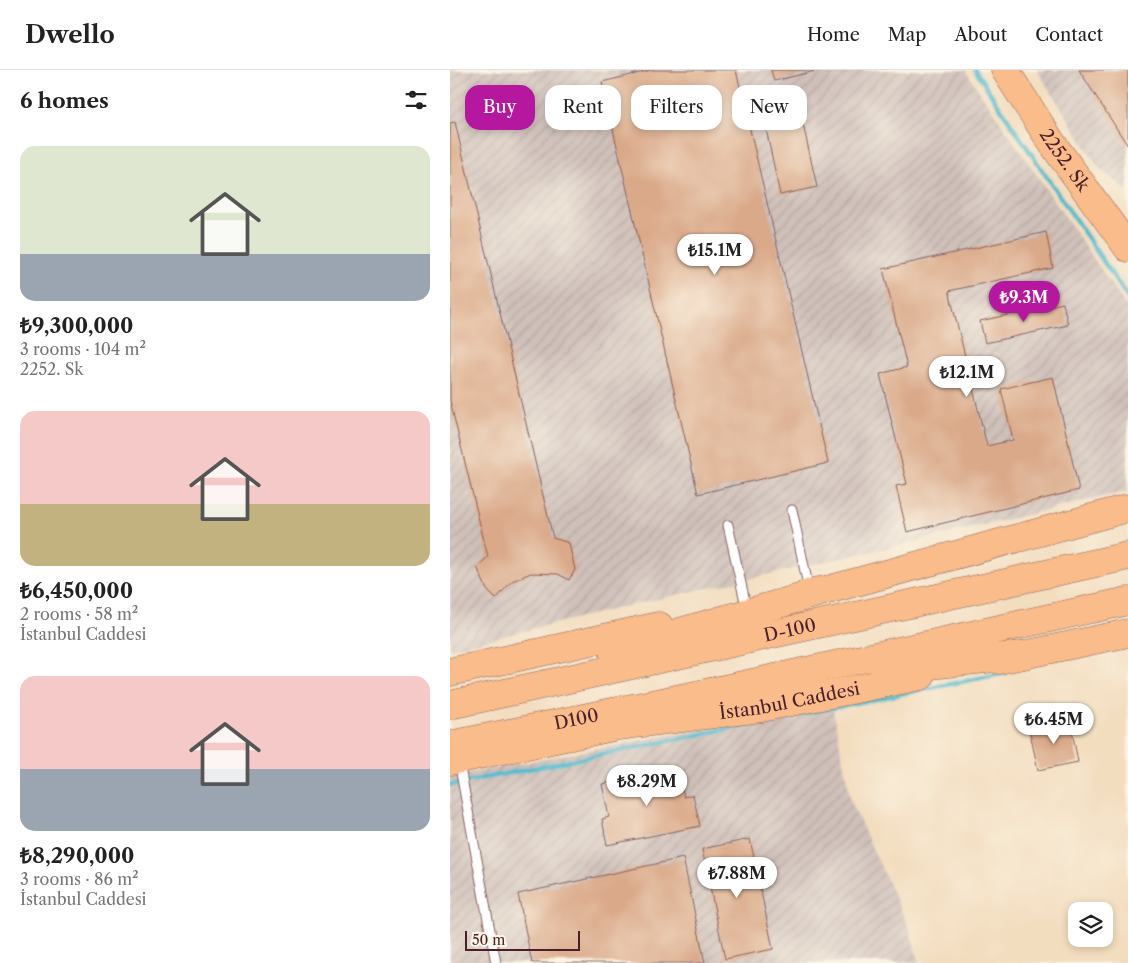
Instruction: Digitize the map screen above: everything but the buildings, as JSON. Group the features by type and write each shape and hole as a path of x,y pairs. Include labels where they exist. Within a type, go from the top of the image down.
{"main road":[{"name":"2252. Sk","path":"1005,70 1052,144 1128,248"},
{"name":"2252. Sk","path":"1023,70 1105,195 1128,218"},
{"path":"450,698 820,591 1128,508"},
{"name":"D-100","path":"450,705 1128,556"},
{"path":"450,672 820,591"},
{"path":"702,694 1128,601"},
{"name":"İstanbul Caddesi","path":"455,759 618,726 761,708 1128,633"},
{"path":"702,694 875,671 1023,655"},
{"name":"D100","path":"455,759 702,694"}],"lane":[{"path":"792,510 820,591"},
{"path":"728,525 746,606"},
{"path":"455,759 464,792 496,963"}],"shaded area":[{"path":"450,70 965,70 1128,309 1128,491 900,545 627,606 450,649"},
{"path":"1037,70 1128,70 1128,192 1099,168"},
{"path":"832,704 851,802 910,930 919,963 450,963 450,777"}],"waterway":[{"path":"975,70 1128,298"},
{"path":"450,785 1005,673"}]}
